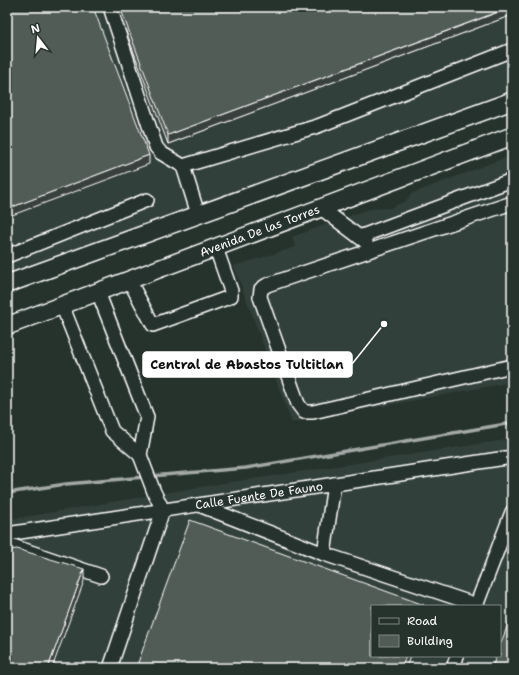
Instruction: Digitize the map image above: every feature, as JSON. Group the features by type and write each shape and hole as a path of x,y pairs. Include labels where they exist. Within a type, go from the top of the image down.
{"main road":[{"path":"7,284 512,101"},
{"name":"Avenida De las Torres","path":"7,326 512,136"}],"lane":[{"path":"110,7 156,147 161,153 183,166 198,214"},
{"path":"183,166 318,126 512,50"},
{"path":"359,237 512,180"},
{"path":"7,256 147,200"},
{"path":"512,203 267,285 261,289 260,297 298,404 304,412 313,412 512,366"},
{"path":"321,208 374,249"},
{"path":"129,280 153,325 228,298 231,296 231,291 216,248"},
{"path":"98,292 147,417 141,459"},
{"path":"62,305 112,431 141,459 163,510 110,668"},
{"name":"Calle Fuente De Fauno","path":"7,534 512,458"},
{"path":"324,554 334,484"},
{"path":"197,505 324,554 476,605 512,512"},
{"path":"7,544 101,576"},
{"path":"453,668 457,657"}],"shaded area":[{"path":"7,7 512,7 512,89 7,276"},
{"path":"512,155 512,382 292,423 234,266 296,247 292,237 369,209 390,208 406,201 411,194"},
{"path":"512,439 512,668 7,668 7,520 206,486"}],"building":[{"path":"93,7 149,155 7,209 7,8"},
{"path":"120,7 511,7 168,135"},
{"path":"190,520 424,605 371,605 371,657 406,657 401,668 136,668"},
{"path":"17,549 84,569 48,668 7,668 7,550"},
{"path":"512,613 512,668 492,668 496,657 501,657 501,643"}],"waterway":[{"path":"151,476 246,468 512,423"},
{"path":"7,493 66,484 145,477"}],"place":[{"name":"Central de Abastos Tultitlan","path":"384,324"}]}
